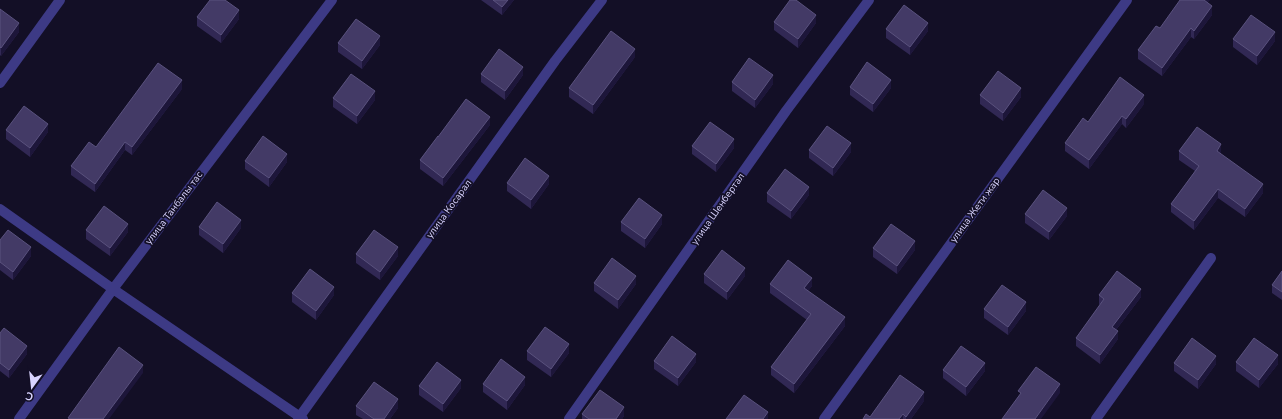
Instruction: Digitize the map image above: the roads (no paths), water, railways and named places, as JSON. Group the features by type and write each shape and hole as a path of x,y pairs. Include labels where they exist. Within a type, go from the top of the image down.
{"street":[{"path":"0,83 60,0"},
{"name":"улица Танбалы тас","path":"19,419 113,289 332,0"},
{"name":"улица Косарал","path":"300,418 555,61 602,0"},
{"name":"улица Шенбертал","path":"569,419 786,111 869,0"},
{"name":"улица Жети жар","path":"824,419 1127,0"},
{"path":"0,209 300,418"},
{"path":"1096,419 1211,258"}]}
